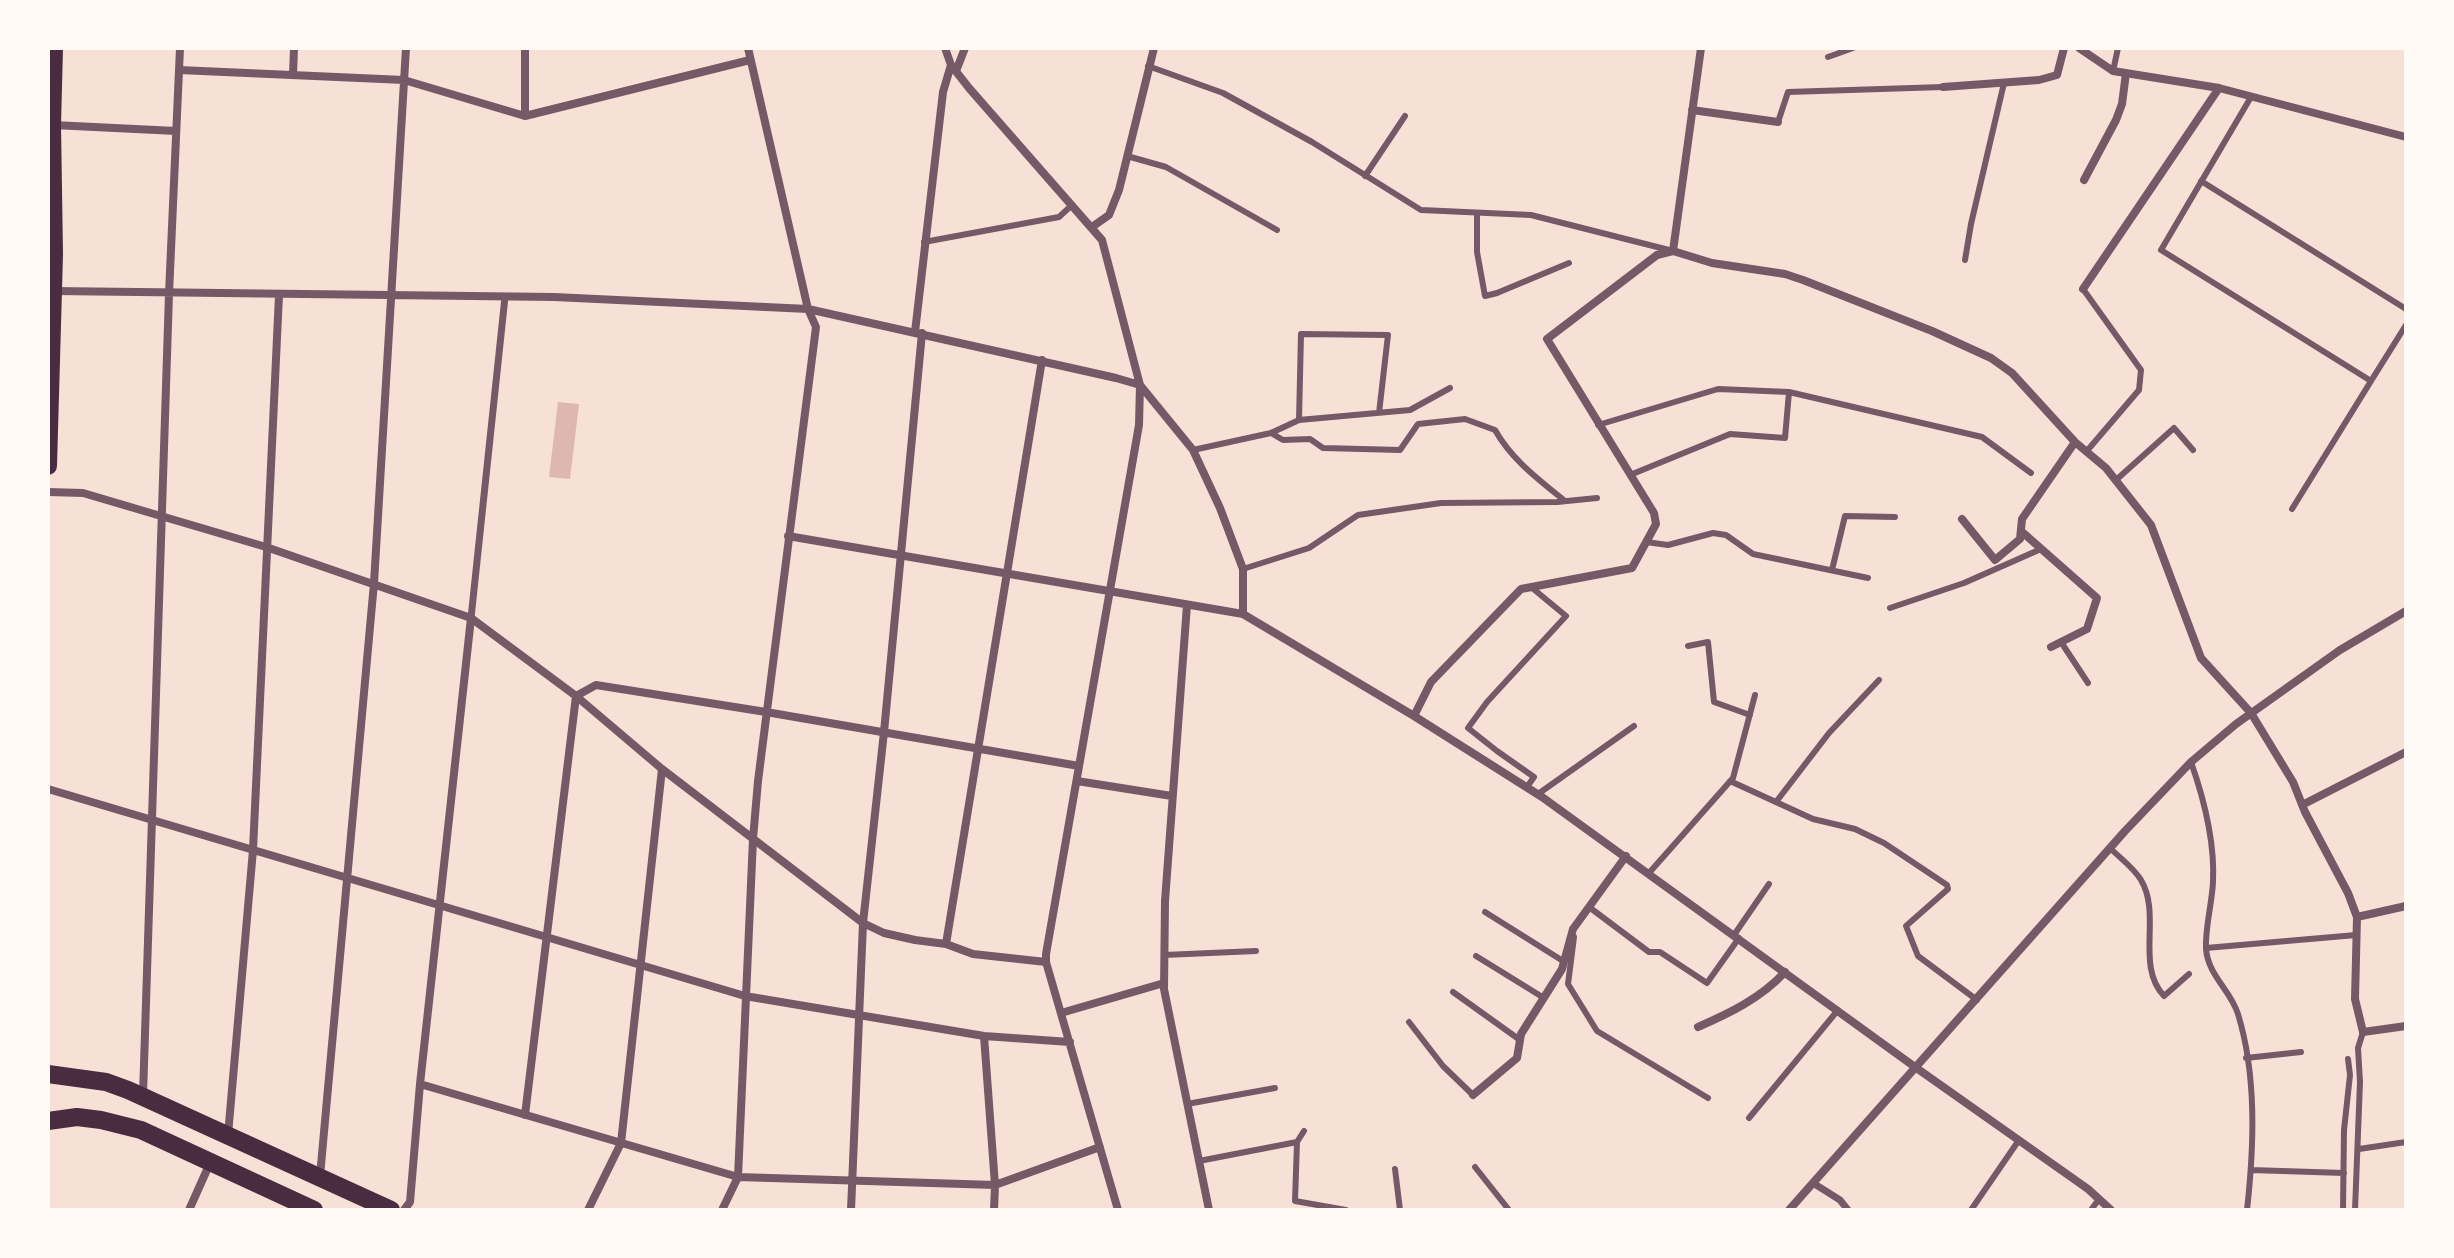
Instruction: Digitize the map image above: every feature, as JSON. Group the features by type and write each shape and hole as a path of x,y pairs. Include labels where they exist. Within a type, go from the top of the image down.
{"main road":[{"path":"48,466 53,291 54,48"},
{"path":"48,1074 106,1082 143,1096 391,1210"},
{"path":"48,1121 77,1117 141,1130 314,1210"}],"street":[{"path":"143,1096 161,516 180,48"},
{"path":"293,75 294,48"},
{"path":"319,1177 374,583 406,48"},
{"path":"525,48 525,116"},
{"path":"722,1210 738,1177 753,839 766,712 816,327 808,309 748,48"},
{"path":"945,48 954,68 1102,240 1140,385 1139,425 1046,962 1118,1210"},
{"path":"851,1210 863,923 900,555 924,242 943,92 965,48"},
{"path":"1092,227 1109,215 1119,190 1154,48"},
{"path":"1673,251 1701,48"},
{"path":"1943,87 2039,80 2057,75 2064,48"},
{"path":"2079,48 2113,71 2219,88 2406,137"},
{"path":"179,70 404,80 525,116 750,60"},
{"path":"2084,180 2116,120 2122,104 2126,73"},
{"path":"2083,289 2219,88"},
{"path":"1692,110 1778,122"},
{"path":"52,125 176,131"},
{"path":"1414,716 1431,682 1521,589 1632,568 1656,524 1654,513 1547,339 1657,255 1673,251 1712,263 1785,274 1991,358 2012,373 2075,442 2116,480 2151,525 2201,658 2251,713 2293,782 2332,860 2357,917 2355,999 2363,1032 2406,1026"},
{"path":"53,291 505,297 808,309 1042,360 1140,385 1193,450 1220,508 1243,569 1243,614"},
{"path":"228,1135 253,850 279,295"},
{"path":"404,1210 410,1202 505,297"},
{"path":"946,944 1042,360"},
{"path":"1962,519 1995,560 2020,539 2022,519 2075,442"},
{"path":"48,492 83,493 266,547 471,618 576,696 662,769 863,923 900,937 946,944 973,954 1046,962"},
{"path":"2021,531 2097,598 2087,629 2051,647"},
{"path":"788,536 1243,614 1538,794 2019,1140 2111,1210"},
{"path":"1187,605 1165,901 1164,983 1209,1210"},
{"path":"1789,1210 2110,848 2191,762 2251,713 2340,650 2406,611"},
{"path":"576,696 596,685 1079,766"},
{"path":"525,1115 576,696"},
{"path":"2302,805 2406,752"},
{"path":"588,1210 621,1143 662,769"},
{"path":"1077,781 1172,796"},
{"path":"48,789 745,996 984,1036 1070,1042"},
{"path":"1473,1095 1517,1058 1521,1034 1562,969 1568,940 1576,925 1626,856"},
{"path":"2357,917 2406,906"},
{"path":"1698,1027 1748,1003 1785,972"},
{"path":"1061,1013 1164,983"},
{"path":"984,1036 995,1185 994,1210"},
{"path":"420,1084 738,1177 995,1185 1100,1147"},
{"path":"189,1210 210,1162"},
{"path":"1813,1183 1840,1200 1848,1210"}],"lane":[{"path":"1828,57 1853,48"},
{"path":"2113,71 2118,48"},
{"path":"1148,66 1223,93 1312,142 1421,210 1531,215 1673,251"},
{"path":"1965,260 2004,83"},
{"path":"1778,122 1788,92 1943,87"},
{"path":"2251,97 2161,250 2371,381"},
{"path":"1365,176 1405,116"},
{"path":"1127,156 1166,167 1277,230"},
{"path":"2201,181 2406,309"},
{"path":"924,242 1059,217 1072,205"},
{"path":"1477,213 1477,252 1485,296 1569,263"},
{"path":"2083,289 2141,370 2139,390 2086,452"},
{"path":"2292,509 2406,325"},
{"path":"1299,420 1301,334 1388,335 1379,413"},
{"path":"1193,450 1271,433 1299,420 1410,410 1450,388"},
{"path":"1598,425 1718,389 1789,392 1982,437 2031,473"},
{"path":"1630,475 1730,434 1785,438 1789,392"},
{"path":"1410,410 1418,424"},
{"path":"1271,433 1283,440 1310,439 1323,448 1400,450 1418,424 1465,419 1495,430 1505,448 1520,464 1565,501"},
{"path":"2116,480 2174,428 2193,450"},
{"path":"1243,569 1309,548 1358,515 1441,503 1597,498"},
{"path":"1832,570 1845,516 1895,517"},
{"path":"1646,542 1668,545 1713,533 1726,535 1753,554 1868,578"},
{"path":"1890,608 1964,583 2041,549"},
{"path":"1527,787 1534,777 1468,728 1487,702 1566,616 1531,587"},
{"path":"1688,646 1708,642 1714,702 1750,715"},
{"path":"2061,642 2088,683"},
{"path":"1776,802 1829,733 1879,680"},
{"path":"1649,873 1733,778 1755,695"},
{"path":"1538,794 1634,726"},
{"path":"2191,762 2201,790 2213,879 2206,961 2238,1012 2246,1058 2251,1111 2247,1210"},
{"path":"1730,781 1813,819 1855,829 1870,836 1947,885 1948,889 1906,926 1918,956 1977,1000"},
{"path":"2110,848 2141,879 2150,904 2150,963 2155,987 2164,996 2189,974"},
{"path":"1589,907 1649,952 1660,952 1707,983 1769,884"},
{"path":"1485,912 1563,961"},
{"path":"1576,925 1568,984 1597,1031 1708,1098"},
{"path":"2206,948 2356,935"},
{"path":"1164,955 1256,951"},
{"path":"1476,956 1544,998"},
{"path":"1453,992 1520,1040"},
{"path":"1749,1118 1838,1010"},
{"path":"1409,1022 1443,1066 1473,1095"},
{"path":"2355,1210 2359,1149 2358,1048 2363,1032"},
{"path":"2246,1058 2301,1052"},
{"path":"2343,1210 2344,1130 2350,1075 2348,1059"},
{"path":"1187,1104 1275,1088"},
{"path":"1304,1131 1297,1142 1295,1201 1346,1210"},
{"path":"1971,1210 2019,1140"},
{"path":"1199,1161 1297,1142"},
{"path":"2359,1149 2406,1142"},
{"path":"1475,1167 1509,1210"},
{"path":"1395,1169 1400,1210"},
{"path":"2251,1170 2344,1173"},
{"path":"2091,1210 2099,1199"}],"shaded area":[{"path":"558,402 579,404 570,479 549,477"}]}
